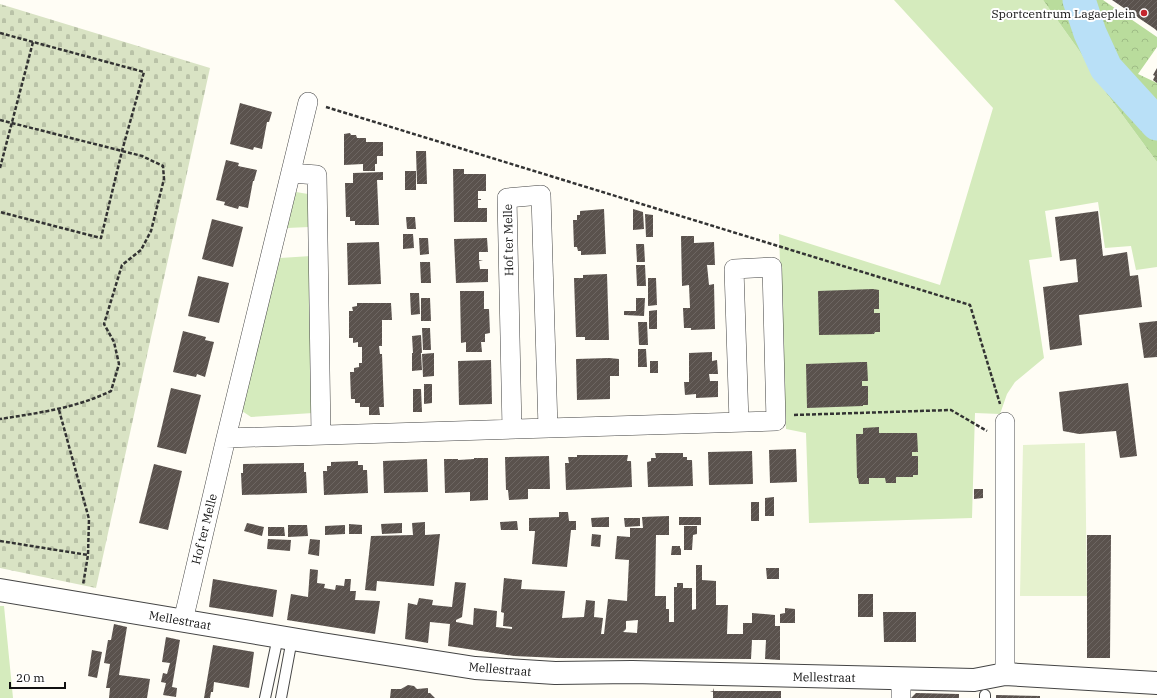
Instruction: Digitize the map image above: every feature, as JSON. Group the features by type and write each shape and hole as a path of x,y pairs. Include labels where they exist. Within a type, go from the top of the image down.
{"street":[{"name":"Hof ter Melle","path":"183,620 308,102"},
{"path":"291,173 317,175 321,435"},
{"name":"Hof ter Melle","path":"512,429 507,198 541,195 548,428"},
{"path":"226,438 776,421 772,267 734,268 739,422"},
{"path":"1005,422 1005,674"},
{"name":"Mellestraat","path":"0,590 475,668 555,673 632,672 901,688 974,680 1005,674 1157,683"}],"lane":[{"path":"265,698 285,638"},
{"path":"281,698 285,638"}],"path":[{"path":"0,33 144,72 122,151 101,238 0,212"},
{"path":"0,168 33,42"},
{"path":"308,102 970,306 1005,422"},
{"path":"0,120 142,156 163,166 164,179 152,231 141,250 122,265 104,324 114,342 120,364 111,391 94,399 59,410 0,419"},
{"path":"59,410 89,519 88,555 80,603"},
{"path":"776,421 788,415 951,410 1004,441"},
{"path":"0,541 88,555"}],"green space":[{"path":"894,0 1043,0 1078,49 1107,94 1157,162 1157,267 1136,270 1131,246 1105,248 1098,202 1045,211 1052,257 1029,260 1044,358 1015,382 1007,394 1000,414 975,413 972,518 809,523 806,433 786,429 779,234 940,285 993,108"},
{"path":"1043,0 1103,0 1157,37 1157,47 1138,74 1157,83 1157,162 1107,94 1078,49"},
{"path":"0,4 210,68 96,588 0,568"},
{"path":"296,192 308,194 309,227 287,228"},
{"path":"311,256 313,413 251,417 242,411 280,258"},
{"path":"1085,443 1087,596 1020,596 1023,445"},
{"path":"0,606 4,606 13,698 0,698"}],"building":[{"name":"Sportcentrum Lagaeplein","path":"1112,0 1157,0 1157,31 1155,29"},
{"path":"1157,68 1157,83 1153,80 1155,76 1153,75"},
{"path":"240,103 272,112 269,122 267,122 262,149 254,147 253,150 230,144"},
{"path":"350,133 351,135 356,135 357,138 366,138 366,142 383,142 383,156 377,156 375,171 363,171 363,164 344,165 344,134"},
{"path":"416,151 426,151 427,184 417,184"},
{"path":"226,160 239,163 238,166 257,170 253,181 248,208 239,206 238,209 224,205 225,202 216,200"},
{"path":"453,169 464,169 464,174 486,174 486,191 478,191 478,199 481,200 478,200 478,208 487,208 487,222 454,222"},
{"path":"405,171 416,171 416,190 405,190"},
{"path":"383,172 383,180 377,180 379,225 355,225 355,221 350,221 350,217 346,217 345,183 353,183 353,173"},
{"path":"604,209 606,254 581,255 581,251 578,251 577,247 574,247 573,220 577,220 577,215 580,215 580,211"},
{"path":"633,209 643,212 644,229 633,230"},
{"path":"1098,211 1103,256 1127,252 1130,276 1138,275 1142,307 1079,315 1082,345 1050,350 1043,287 1078,282 1076,259 1060,261 1055,217"},
{"path":"645,214 653,215 653,237 646,237"},
{"path":"406,217 415,217 416,229 407,229"},
{"path":"212,219 243,227 233,267 202,259"},
{"path":"403,234 413,234 414,248 403,249"},
{"path":"681,236 694,236 694,243 714,242 715,265 707,265 709,285 714,284 715,329 691,330 691,328 684,328 683,308 690,308 689,285 682,286"},
{"path":"419,238 428,238 429,254 420,255"},
{"path":"487,238 488,252 479,252 479,260 483,260 479,261 480,269 488,269 488,282 456,283 454,239"},
{"path":"379,242 381,284 348,285 347,243"},
{"path":"636,244 644,244 645,262 637,262"},
{"path":"420,262 430,262 431,283 421,283"},
{"path":"636,265 645,265 646,286 637,286"},
{"path":"607,274 609,340 585,340 585,337 576,337 574,278 583,278 583,275"},
{"path":"198,276 229,283 219,323 188,316"},
{"path":"648,278 656,278 657,305 648,306"},
{"path":"879,290 879,309 874,309 874,313 880,313 880,332 875,332 874,334 819,335 818,291"},
{"path":"460,291 484,291 484,309 489,309 490,333 485,334 485,342 481,342 482,352 466,352 466,342 461,343"},
{"path":"410,293 419,293 420,314 411,315"},
{"path":"421,298 430,298 431,321 421,321"},
{"path":"636,298 645,298 644,316 624,315 624,311 636,311"},
{"path":"357,303 391,303 392,320 382,320 382,346 379,346 380,354 382,354 384,407 379,407 380,415 369,415 369,407 360,407 360,403 355,403 355,399 351,399 350,372 354,372 354,368 359,367 359,363 362,363 362,347 358,347 358,342 353,343 353,338 349,338 349,311 353,311 352,307 357,306"},
{"path":"657,310 657,329 649,329 649,311"},
{"path":"1157,321 1157,357 1144,358 1139,323"},
{"path":"638,322 647,322 648,345 639,345"},
{"path":"422,328 430,328 431,350 423,350"},
{"path":"183,331 206,337 205,340 214,342 205,377 197,374 196,377 173,372"},
{"path":"421,335 422,353 413,353 412,336"},
{"path":"638,349 646,349 647,367 638,367"},
{"path":"712,352 712,361 717,360 718,374 709,374 710,381 718,381 718,397 696,398 696,394 685,395 684,382 689,382 689,353"},
{"path":"412,353 421,353 422,370 412,371"},
{"path":"434,353 434,376 423,377 422,354"},
{"path":"576,359 619,359 619,376 610,376 610,399 577,400"},
{"path":"491,360 492,404 459,405 458,361"},
{"path":"650,361 658,361 658,373 650,373"},
{"path":"867,362 868,381 862,381 862,386 868,386 868,405 807,408 806,364"},
{"path":"1128,383 1137,456 1120,458 1116,431 1079,434 1063,431 1059,392"},
{"path":"424,384 432,384 432,403 424,404"},
{"path":"171,388 201,395 186,454 157,447"},
{"path":"413,389 421,389 422,412 413,412"},
{"path":"879,427 879,433 917,433 918,452 912,452 912,456 918,456 918,475 913,475 913,477 896,477 896,483 886,483 885,478 869,478 869,484 859,484 857,478 856,434 863,434 863,428"},
{"path":"796,449 797,482 770,483 769,450"},
{"path":"752,451 753,484 709,485 708,452"},
{"path":"655,453 683,453 683,457 687,457 687,460 692,460 693,486 648,487 647,462 651,461 651,458 656,458"},
{"path":"577,455 628,455 627,461 631,461 632,487 566,490 565,463 569,463 568,457 577,457"},
{"path":"549,456 550,489 528,489 528,499 509,500 508,490 506,490 505,457"},
{"path":"488,458 488,500 470,501 470,492 445,493 444,459 458,460"},
{"path":"427,459 428,492 384,493 383,461"},
{"path":"358,461 358,465 363,465 363,470 367,470 368,493 324,495 323,471 327,471 327,466 331,466 331,462"},
{"path":"304,463 307,493 242,495 241,473 243,473 243,464"},
{"path":"154,464 182,471 168,530 139,523"},
{"path":"974,489 983,489 983,498 974,499"},
{"path":"774,497 774,516 765,516 765,498"},
{"path":"751,502 759,502 759,521 751,521"},
{"path":"559,512 568,512 569,521 576,521 576,530 571,530 567,567 532,564 535,531 529,531 529,518 559,517"},
{"path":"669,516 669,535 656,535 655,596 666,596 666,609 669,609 669,622 674,622 674,587 677,587 677,583 683,583 683,588 692,588 692,610 696,609 696,565 702,565 702,580 716,581 716,605 728,605 727,634 743,634 743,623 752,623 752,613 775,615 775,626 780,626 780,660 765,659 766,640 752,640 751,659 558,658 514,656 448,646 450,624 430,622 428,643 405,639 408,603 417,605 419,598 433,600 432,605 452,607 455,582 466,583 462,617 456,620 456,622 473,625 474,608 497,611 496,627 512,629 512,627 503,626 504,613 501,612 504,578 522,580 521,589 565,591 562,618 584,617 586,600 595,601 594,617 603,618 601,634 604,634 608,599 627,601 629,560 615,559 617,536 630,537 630,528 643,528 642,517","holes":["638,620 637,633 623,632 626,629 626,621"]},
{"path":"609,517 609,527 592,527 591,518"},
{"path":"679,517 701,517 701,525 679,525"},
{"path":"624,518 640,518 640,526 625,527"},
{"path":"517,521 518,530 501,530 500,522"},
{"path":"425,522 425,535 440,534 434,586 377,581 376,591 365,590 371,536 413,535 412,523"},
{"path":"247,523 264,527 262,536 244,531"},
{"path":"402,523 402,533 382,534 381,524"},
{"path":"349,524 362,525 362,534 349,534"},
{"path":"288,525 307,525 308,536 288,537"},
{"path":"345,525 345,534 325,535 325,526"},
{"path":"684,526 697,526 697,534 693,535 692,550 684,550"},
{"path":"268,527 284,527 285,536 268,536"},
{"path":"592,534 601,535 600,547 591,546"},
{"path":"1087,535 1111,535 1110,658 1087,658"},
{"path":"268,539 291,540 290,551 267,549"},
{"path":"310,539 320,540 319,556 308,554"},
{"path":"672,546 680,546 681,555 671,555"},
{"path":"766,568 779,568 779,579 767,579"},
{"path":"310,569 318,570 317,583 325,584 324,588 335,590 336,585 344,586 345,579 351,579 350,591 356,591 355,600 380,601 375,634 287,620 291,594 308,597"},
{"path":"213,579 277,590 273,617 209,607"},
{"path":"858,594 873,594 873,617 858,617"},
{"path":"785,608 795,609 795,623 780,623 780,614 785,613"},
{"path":"883,612 916,612 916,642 884,642"},
{"path":"114,624 127,627 119,675 150,679 147,698 109,698 110,688 106,688 110,664 104,663 108,640 111,640"},
{"path":"166,637 180,640 172,687 177,688 176,697 163,695 166,683 161,682 163,673 167,674 170,663 162,662"},
{"path":"213,645 254,652 249,688 214,682 213,692 211,692 210,698 204,698"},
{"path":"92,650 102,652 97,678 88,676"},
{"path":"408,685 414,686 417,689 428,688 428,693 435,698 390,698 391,689 401,689"},
{"path":"713,688 714,691 781,691 781,698 713,698 713,692 710,691 713,691"},
{"path":"916,693 959,694 959,698 911,698"},
{"path":"996,695 1040,696 1040,698 996,698"}],"waterway":[{"path":"1079,0 1090,33 1106,68 1157,124"}],"place":[{"name":"Sportcentrum Lagaeplein","path":"1144,13"}]}
